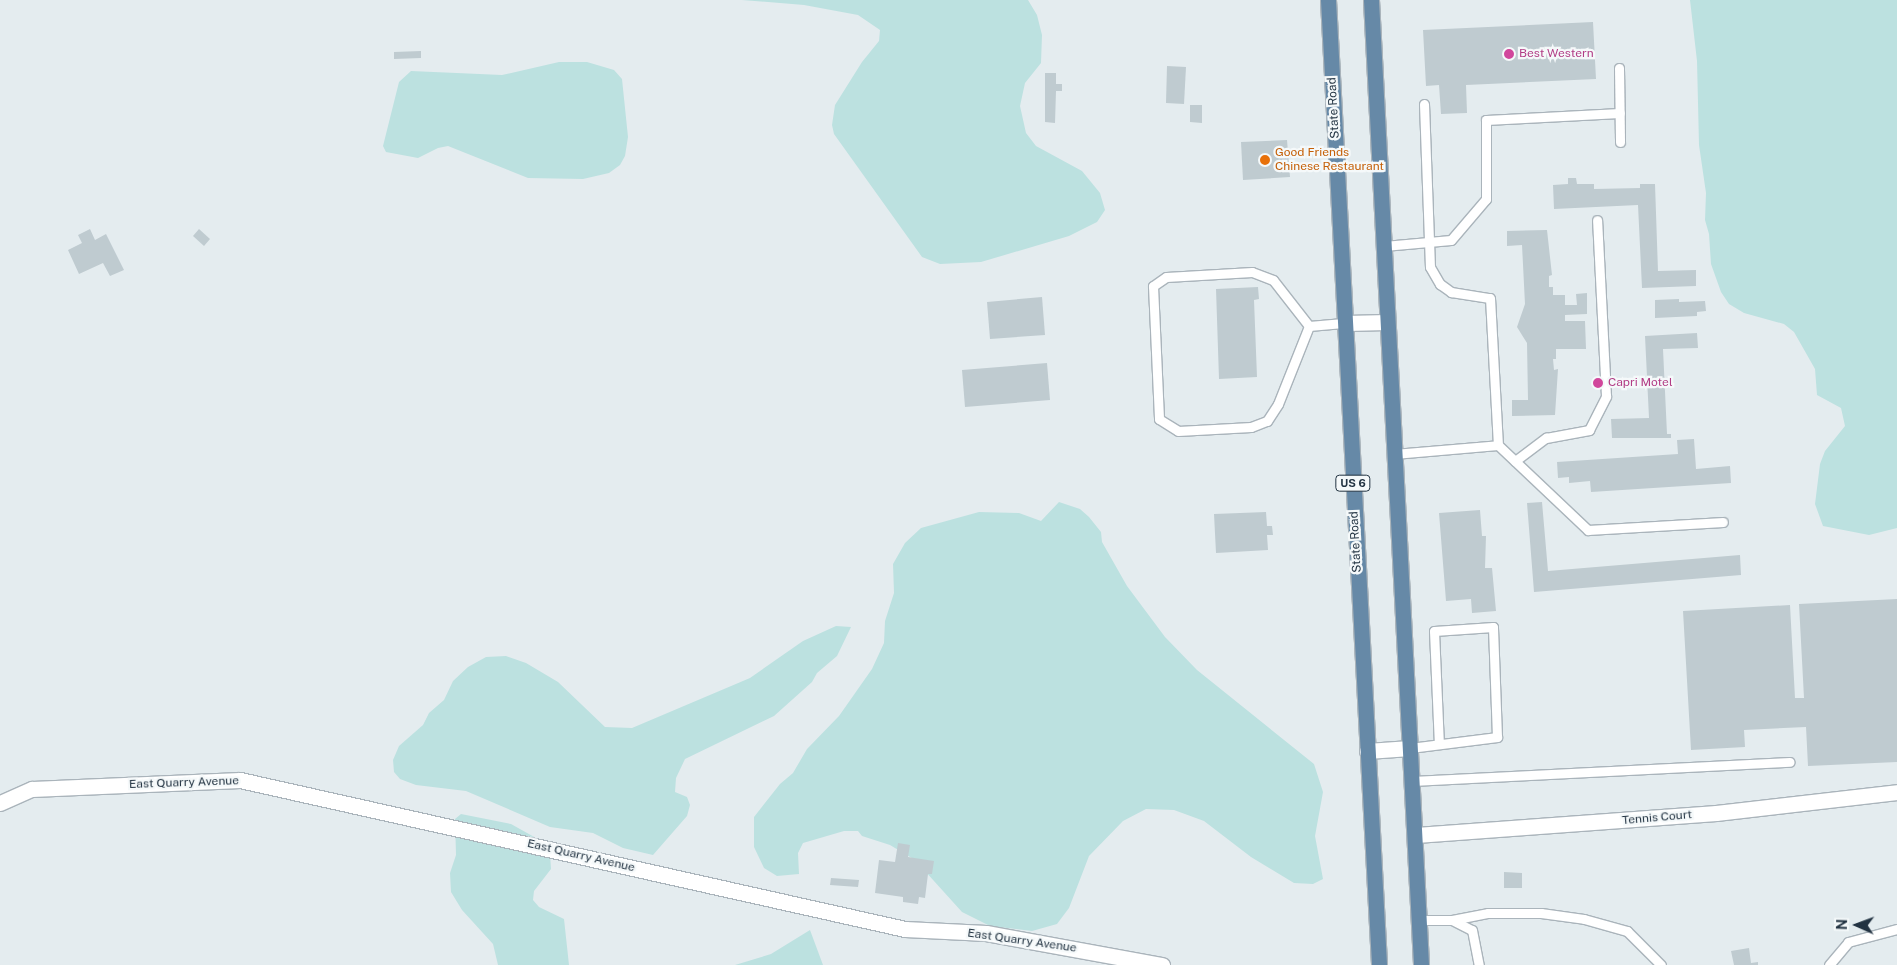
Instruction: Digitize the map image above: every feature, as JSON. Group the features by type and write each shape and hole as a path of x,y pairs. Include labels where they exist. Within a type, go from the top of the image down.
{"main road":[{"name":"State Road","path":"1328,0 1379,965"},
{"path":"1371,0 1416,835 1421,965"}],"street":[{"path":"1346,323 1388,322"},
{"path":"1367,751 1410,748"},
{"name":"East Quarry Avenue","path":"0,803 32,788 240,780 905,928 986,933 1162,965"},
{"name":"Tennis Court","path":"1416,835 1716,813 1897,792"}],"lane":[{"path":"1619,68 1620,142"},
{"path":"1424,104 1430,267 1440,284 1451,292 1490,298 1498,445 1588,530 1723,522"},
{"path":"1384,246 1429,244 1451,240 1486,199 1486,120 1620,113"},
{"path":"1515,461 1546,438 1589,430 1606,396 1597,220"},
{"path":"1252,272 1272,280 1308,326 1278,404 1267,421 1251,427 1178,431 1159,418 1153,286 1166,277 1252,272"},
{"path":"1308,326 1346,323"},
{"path":"1394,454 1498,445"},
{"path":"1410,748 1497,737 1493,627 1434,631 1439,744"},
{"path":"1412,781 1790,762"},
{"path":"1419,920 1452,920 1488,913 1541,913 1584,919 1627,931 1661,965"},
{"path":"1452,920 1472,930 1479,965"},
{"path":"1829,965 1848,942 1897,929"}],"shaded area":[{"path":"742,0 1028,0 1037,15 1042,35 1041,63 1025,83 1020,106 1026,133 1036,146 1082,171 1100,193 1105,210 1097,222 1069,236 981,262 940,264 922,257 834,134 832,125 835,105 862,62 879,41 880,30 858,15 804,5"},
{"path":"1690,0 1897,0 1897,528 1869,535 1823,526 1815,504 1820,464 1825,451 1845,426 1841,408 1817,395 1815,369 1794,332 1784,324 1744,313 1729,304 1721,292 1711,264 1709,234 1705,220 1706,193 1699,145 1697,61"},
{"path":"559,62 587,62 614,70 622,79 628,137 625,156 620,165 609,173 583,179 528,178 448,146 438,148 418,158 386,152 383,146 399,82 411,71 502,75"},
{"path":"1059,502 1080,509 1089,517 1101,532 1102,542 1127,586 1165,637 1197,670 1314,764 1323,792 1315,836 1323,879 1313,884 1294,883 1251,857 1204,821 1174,810 1146,809 1123,821 1089,856 1069,908 1057,924 1032,931 990,926 962,912 915,860 890,845 862,836 858,831 844,831 803,843 798,853 799,874 777,876 764,868 754,847 754,817 780,784 793,773 807,749 839,716 872,669 884,643 885,621 894,593 893,564 905,543 921,528 979,512 1019,513 1041,521"},
{"path":"836,626 851,627 837,656 817,673 812,682 774,716 685,759 676,778 675,792 687,797 690,805 687,816 653,855 623,848 593,833 550,827 466,791 416,785 400,779 394,772 393,760 399,746 423,725 429,713 444,700 453,681 468,667 486,657 506,656 526,663 558,682 605,727 632,728 750,678 803,641"},
{"path":"461,814 511,824 536,838 550,854 551,869 534,891 533,900 539,907 564,919 569,965 498,965 493,944 462,910 451,892 450,873 456,855 455,819"},
{"path":"810,930 823,965 735,965 771,954"}],"building":[{"name":"Best Western","path":"1593,22 1596,79 1466,85 1467,113 1441,114 1439,85 1426,86 1423,30"},
{"path":"421,51 421,58 394,59 394,52"},
{"path":"1167,66 1186,67 1184,104 1166,103"},
{"path":"1045,73 1056,73 1056,84 1062,84 1062,91 1056,91 1055,123 1045,122"},
{"path":"1190,105 1202,105 1202,123 1190,122"},
{"name":"Good Friends Chinese Restaurant","path":"1287,140 1290,177 1243,180 1241,142"},
{"path":"1568,178 1576,178 1577,184 1594,184 1594,189 1640,188 1640,184 1655,184 1658,271 1696,270 1696,286 1642,288 1638,205 1554,209 1553,185 1568,184"},
{"path":"90,229 95,240 106,234 124,270 110,276 103,263 79,274 68,250 82,243 78,235"},
{"path":"199,229 210,239 204,246 193,236"},
{"path":"1547,230 1552,275 1549,276 1549,287 1553,287 1553,295 1565,295 1565,305 1577,305 1576,294 1587,293 1587,314 1565,315 1565,321 1585,321 1586,349 1556,349 1556,359 1553,359 1554,370 1558,369 1555,415 1512,416 1512,400 1528,400 1527,343 1517,327 1525,304 1522,245 1507,246 1507,231"},
{"path":"1258,287 1259,299 1254,300 1257,377 1219,379 1216,289"},
{"path":"1042,297 1045,335 990,339 987,302"},
{"path":"1679,299 1679,302 1705,301 1706,311 1697,312 1697,316 1655,318 1655,300"},
{"path":"1697,333 1698,348 1663,349 1667,434 1671,434 1671,438 1612,438 1611,419 1649,418 1645,336"},
{"path":"1047,363 1050,400 965,407 962,370"},
{"path":"1694,439 1696,469 1730,466 1731,483 1591,492 1590,481 1569,483 1569,477 1558,478 1557,462 1678,454 1677,440"},
{"path":"1542,502 1548,571 1740,555 1741,575 1534,592 1527,503"},
{"path":"1480,510 1482,536 1486,536 1485,568 1492,568 1496,611 1472,613 1471,599 1446,601 1439,513"},
{"path":"1266,512 1267,526 1272,526 1273,535 1267,535 1268,550 1216,553 1214,514"},
{"path":"1897,599 1897,762 1808,766 1806,727 1744,730 1745,747 1691,750 1683,611 1790,605 1795,698 1804,698 1799,604"},
{"path":"898,843 910,845 908,857 934,861 932,874 928,874 925,898 919,897 918,904 903,902 903,897 875,893 879,860 895,862"},
{"path":"1504,872 1522,873 1522,888 1504,888"},
{"path":"831,878 859,880 858,887 830,885"},
{"path":"1749,948 1751,963 1758,962 1758,965 1734,965 1731,951"}],"place":[{"name":"Best Western","path":"1509,54"},
{"name":"Good Friends Chinese Restaurant","path":"1265,160"},
{"name":"Capri Motel","path":"1598,383"}]}
